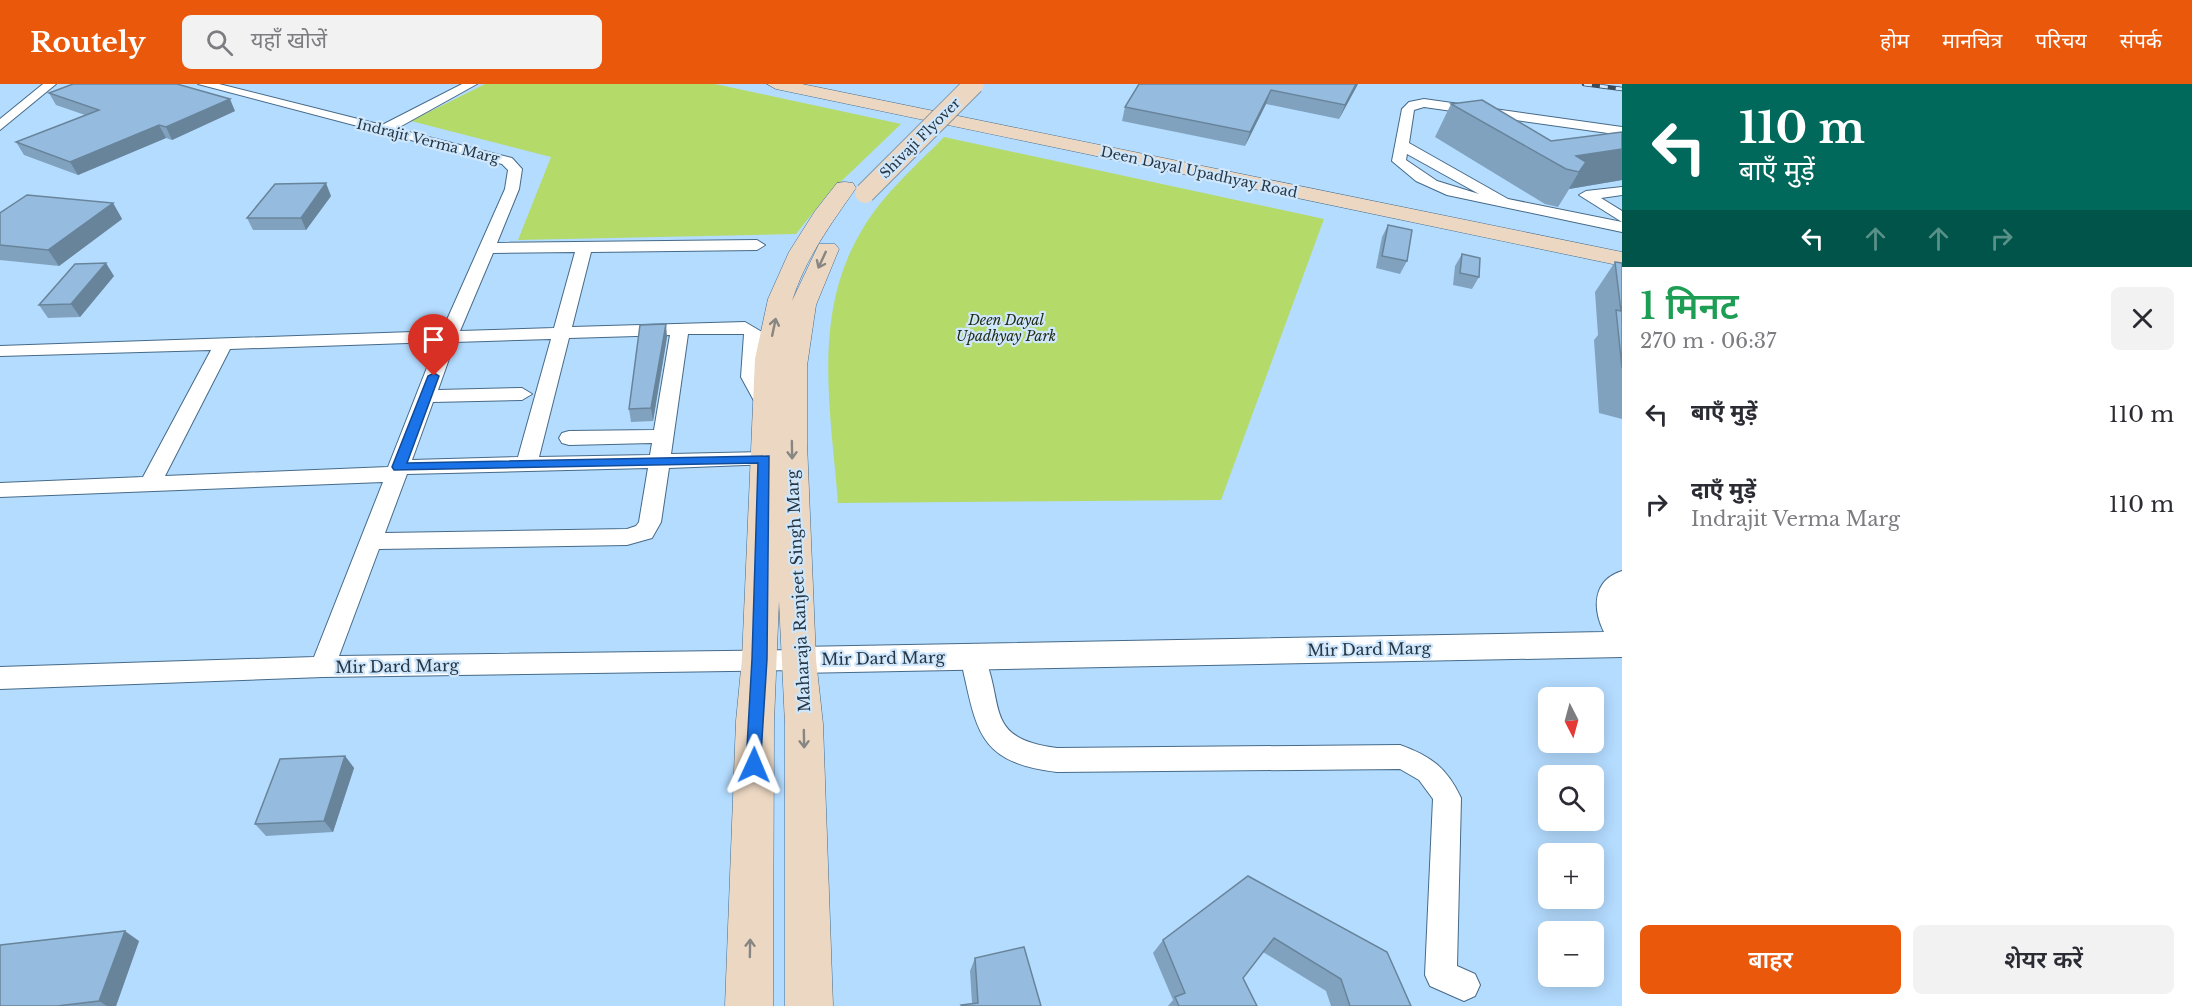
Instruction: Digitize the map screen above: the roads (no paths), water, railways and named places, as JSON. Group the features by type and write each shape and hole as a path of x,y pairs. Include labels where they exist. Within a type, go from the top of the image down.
{"main road":[{"name":"Deen Dayal Upadhyay Road","path":"776,84 1622,260"},
{"name":"Deen Dayal Upadhyay Road","path":"824,84 1598,232 1622,247"},
{"name":"Shivaji Flyover","path":"855,191 953,84"},
{"name":"Shivaji Flyover","path":"855,191 974,84"},
{"name":"Maharaja Ranjeet Singh Marg","path":"809,1006 804,724 779,659 764,459 768,359 780,299 801,252 823,216 855,191"},
{"name":"Maharaja Ranjeet Singh Marg","path":"749,1006 755,721 779,659 792,443 793,366 803,305 823,257 844,221 855,191"}],"street":[{"path":"0,126 50,84"},
{"name":"Indrajit Verma Marg","path":"204,84 507,161 514,169 512,189 449,335 323,667"},
{"path":"385,129 471,84"},
{"path":"1622,131 1437,104 1413,105 1408,109 1402,145 1503,202 1598,232 1622,227"},
{"path":"1408,109 1622,143"},
{"path":"1622,191 1586,195 1622,217"},
{"path":"486,248 757,245"},
{"path":"527,464 584,247"},
{"path":"0,351 745,327 753,330 750,377 766,406"},
{"path":"371,541 627,537 644,532 650,522 680,329"},
{"path":"150,484 224,343"},
{"path":"426,396 522,394"},
{"path":"569,438 663,436"},
{"path":"0,490 527,464 764,459"},
{"path":"1622,582 1613,589 1610,598 1612,619 1622,636"},
{"name":"Mir Dard Marg","path":"0,678 323,667 1622,644"},
{"path":"972,657 991,726 1004,744 1027,756 1058,760 1400,757 1421,764 1438,779 1447,798 1441,975 1464,985"}],"railway":[{"path":"1584,84 1622,89"}],"park label":[{"name":"Deen Dayal Upadhyay Park","path":"1006,328"}]}
